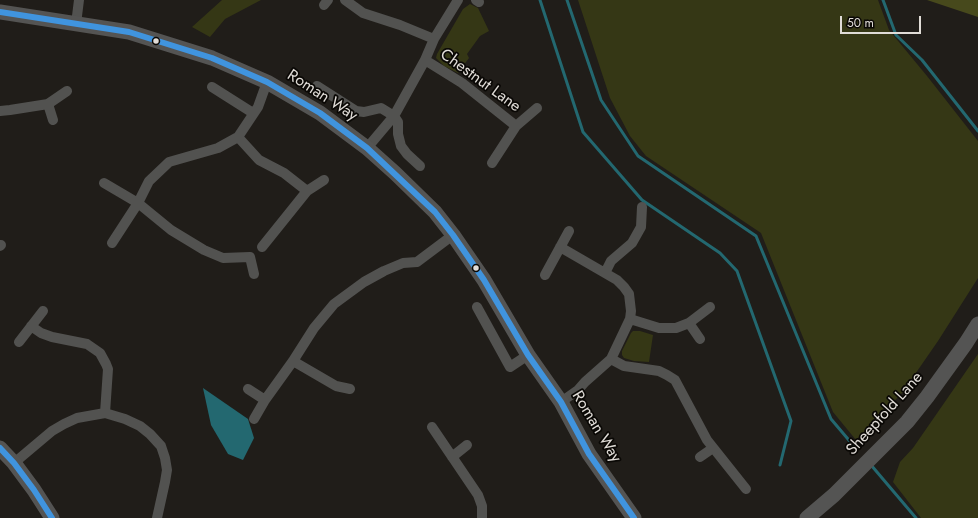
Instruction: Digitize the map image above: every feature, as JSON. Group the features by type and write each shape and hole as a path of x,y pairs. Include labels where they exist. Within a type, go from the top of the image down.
{"street":[{"path":"76,24 80,0"},
{"name":"Chestnut Lane","path":"345,0 363,13 400,25 434,39"},
{"name":"Chestnut Lane","path":"367,148 394,116 425,60 434,39 458,0"},
{"name":"Roman Way","path":"0,12 136,34 212,58 267,82 320,113 367,148 396,173 434,212 453,235 484,280 528,355 561,402 589,454 629,516"},
{"name":"Chestnut Lane","path":"425,60 462,83 516,126"},
{"path":"112,243 138,203 149,181 169,162 218,148 238,137 258,107 267,82"},
{"path":"318,86 356,111 364,112 381,108 394,116 398,122 398,134 401,146 420,166"},
{"path":"212,87 253,113"},
{"path":"0,111 48,104 67,91"},
{"path":"48,104 53,120"},
{"name":"Chestnut Lane","path":"492,163 516,126 537,108"},
{"path":"238,137 259,160 284,173 307,191"},
{"path":"262,247 307,191 324,180"},
{"path":"104,182 138,203 171,230 204,250 223,258 250,257 254,274"},
{"path":"605,273 611,261 632,243 642,227 642,206"},
{"path":"545,275 569,231"},
{"path":"254,419 265,400 321,320 334,304 364,282 384,271 403,263 417,262 453,235"},
{"path":"560,248 605,273 624,287 629,294 631,310 630,319 611,359 578,390 561,402"},
{"path":"477,307 510,367 528,355"},
{"path":"630,319 659,328 676,328 690,323 710,307"},
{"path":"19,342 43,311"},
{"path":"690,323 700,339"},
{"name":"Sheepfold Lane","path":"806,518 834,495 907,422 927,397 978,324"},
{"path":"31,326 41,333 52,337 87,344 100,353 108,369 105,413"},
{"path":"611,359 624,366 659,371 667,374 675,380 704,435 746,489"},
{"path":"293,361 336,386 350,389"},
{"path":"248,389 265,400"},
{"path":"14,463 52,431 77,418 105,413 125,419 140,426 150,434 161,446 165,458 167,470 157,518"},
{"path":"432,427 478,495 482,506 483,518"},
{"path":"452,457 467,445"},
{"path":"0,448 14,463 52,518"},
{"path":"700,457 713,448"}],"green space":[{"path":"222,0 261,0 225,19 210,37 192,27"},
{"path":"578,0 878,0 889,30 978,141 978,278 938,341 902,393 856,440 833,412 761,233 646,156 630,136 610,98"},
{"path":"927,0 978,0 978,17"},
{"path":"470,4 478,8 489,31 480,36 467,54 469,58 458,73 444,66 436,58 463,9"},
{"path":"633,331 640,331 653,335 649,362 634,361 624,358 622,355 622,351"},
{"path":"978,354 978,518 921,518 893,482 900,462 913,448"}],"water":[{"path":"203,388 248,419 254,438 243,460 228,454 211,425"}],"waterway":[{"path":"540,0 583,132 642,200 720,253 737,271 791,421 780,465"},
{"path":"567,0 601,100 638,156 756,236 831,419 853,445"},
{"path":"883,0 896,35 922,60 978,131"},
{"path":"871,465 916,518"}],"transit line":[{"path":"0,12 129,32 212,58 267,82 320,113 367,148 435,212 453,235 484,280 528,355 561,402 589,454 634,518"},
{"path":"0,448 14,463 52,518"}]}
